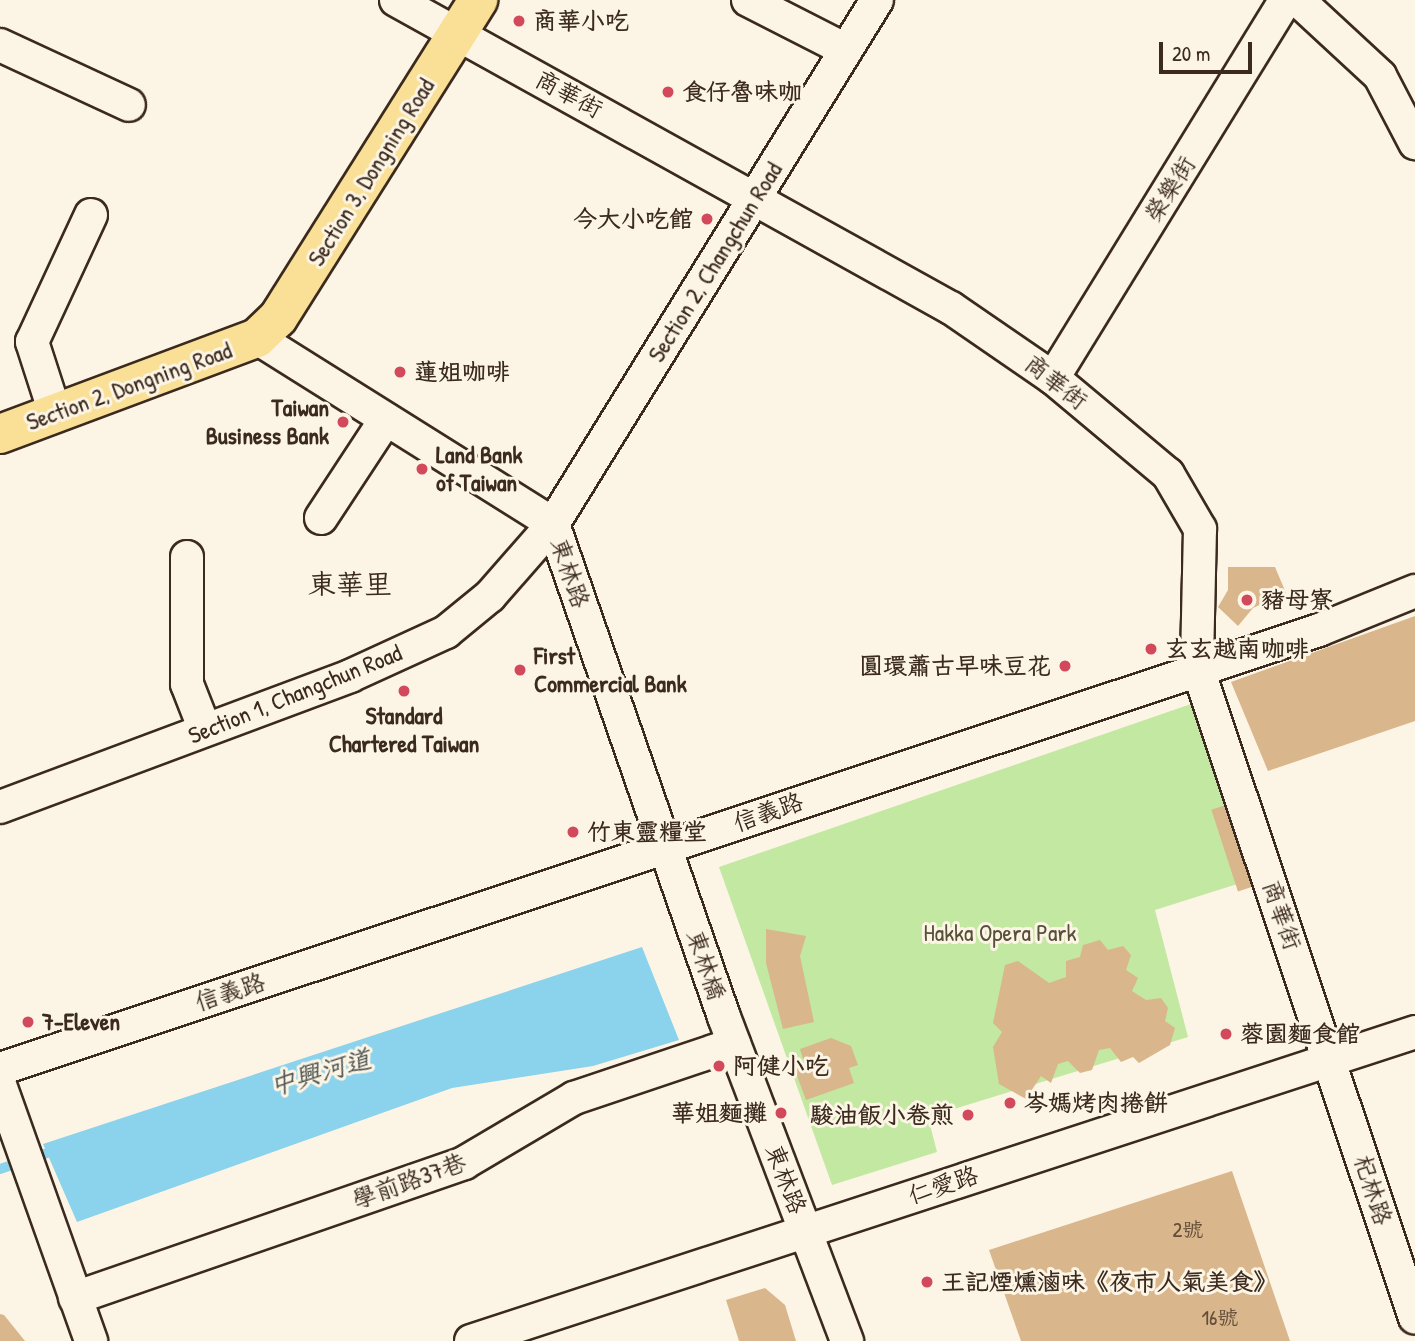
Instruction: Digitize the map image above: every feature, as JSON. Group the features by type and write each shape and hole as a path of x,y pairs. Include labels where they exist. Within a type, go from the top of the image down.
{"main road":[{"name":"Section 3, Dongning Road","path":"257,338 278,318 478,0"},
{"name":"Section 2, Dongning Road","path":"0,433 257,338"}],"street":[{"name":"商華街","path":"396,0 757,195 951,308 1053,377 1168,474 1200,529 1197,666 1331,1061"},
{"path":"748,0 846,50"},
{"name":"Section 2, Changchun Road","path":"553,524 877,0"},
{"name":"榮樂街","path":"1053,377 1286,0"},
{"path":"1298,0 1380,76 1415,143"},
{"path":"0,45 129,105"},
{"path":"55,413 32,342 91,215"},
{"name":"東林路","path":"257,338 553,524 688,912"},
{"path":"321,518 386,419"},
{"name":"Section 1, Changchun Road","path":"0,807 205,730 446,632 490,596 553,524"},
{"path":"187,557 187,684 205,730"},
{"name":"信義路","path":"0,1069 1197,666 1319,630 1415,592"},
{"name":"東林橋","path":"688,912 729,1031"},
{"name":"東林路","path":"729,1031 847,1341"},
{"name":"學前路37巷","path":"75,1298 464,1163 574,1098 729,1031"},
{"name":"仁愛路","path":"471,1341 805,1229 1415,1032"},
{"name":"杞林路","path":"1331,1061 1415,1318"},
{"path":"0,1085 50,1233 91,1341"}],"green space":[{"name":"Hakka Opera Park","path":"1191,704 1250,880 1155,910 1188,1037 928,1117 937,1152 832,1185 719,867"}],"water":[{"path":"642,947 679,1040 593,1066 452,1088 77,1222 43,1144"}],"building":[{"name":"豬母寮","path":"1228,567 1275,567 1286,593 1253,608 1238,626 1218,607 1228,590"},
{"path":"1415,616 1415,721 1268,771 1231,682"},
{"path":"1238,801 1265,883 1238,891 1211,810"},
{"path":"766,929 806,936 800,956 814,1022 783,1029 766,963"},
{"path":"1100,940 1108,950 1123,946 1131,955 1126,970 1138,978 1132,991 1146,1000 1161,998 1168,1008 1165,1021 1175,1028 1170,1045 1139,1063 1133,1057 1121,1062 1110,1048 1099,1050 1092,1070 1080,1073 1068,1061 1058,1064 1051,1083 1041,1076 1026,1099 999,1084 993,1047 1002,1032 993,1023 1005,965 1018,961 1049,983 1066,977 1066,961 1080,957 1083,945"},
{"path":"831,1038 851,1046 858,1065 849,1068 854,1083 806,1100 793,1065 804,1062 800,1049"},
{"path":"1232,1171 1290,1341 1021,1341 989,1250"},
{"path":"765,1288 785,1305 796,1341 739,1341 726,1300"},
{"path":"0,1314 4,1315 25,1341 0,1341"}],"waterway":[{"name":"中興河道","path":"0,1169 59,1149"}],"place":[{"name":"商華小吃","path":"519,21"},
{"name":"食仔魯味咖","path":"668,92"},
{"name":"今大小吃館","path":"707,219"},
{"name":"蓮姐咖啡","path":"400,372"},
{"name":"Taiwan Business Bank","path":"343,422"},
{"name":"Land Bank of Taiwan","path":"422,469"},
{"name":"豬母寮","path":"1247,600"},
{"name":"玄玄越南咖啡","path":"1151,649"},
{"name":"圓環蕭古早味豆花","path":"1065,666"},
{"name":"First Commercial Bank","path":"520,670"},
{"name":"Standard Chartered Taiwan","path":"404,691"},
{"name":"竹東靈糧堂","path":"573,832"},
{"name":"7-Eleven","path":"28,1022"},
{"name":"蓉園麵食館","path":"1226,1034"},
{"name":"阿健小吃","path":"719,1066"},
{"name":"岑媽烤肉捲餅","path":"1010,1103"},
{"name":"華姐麵攤","path":"781,1113"},
{"name":"駿油飯小卷煎","path":"968,1115"},
{"name":"王記煙燻滷味《夜市人氣美食》","path":"927,1282"}],"district":[{"name":"東華里","path":"350,584"}]}
